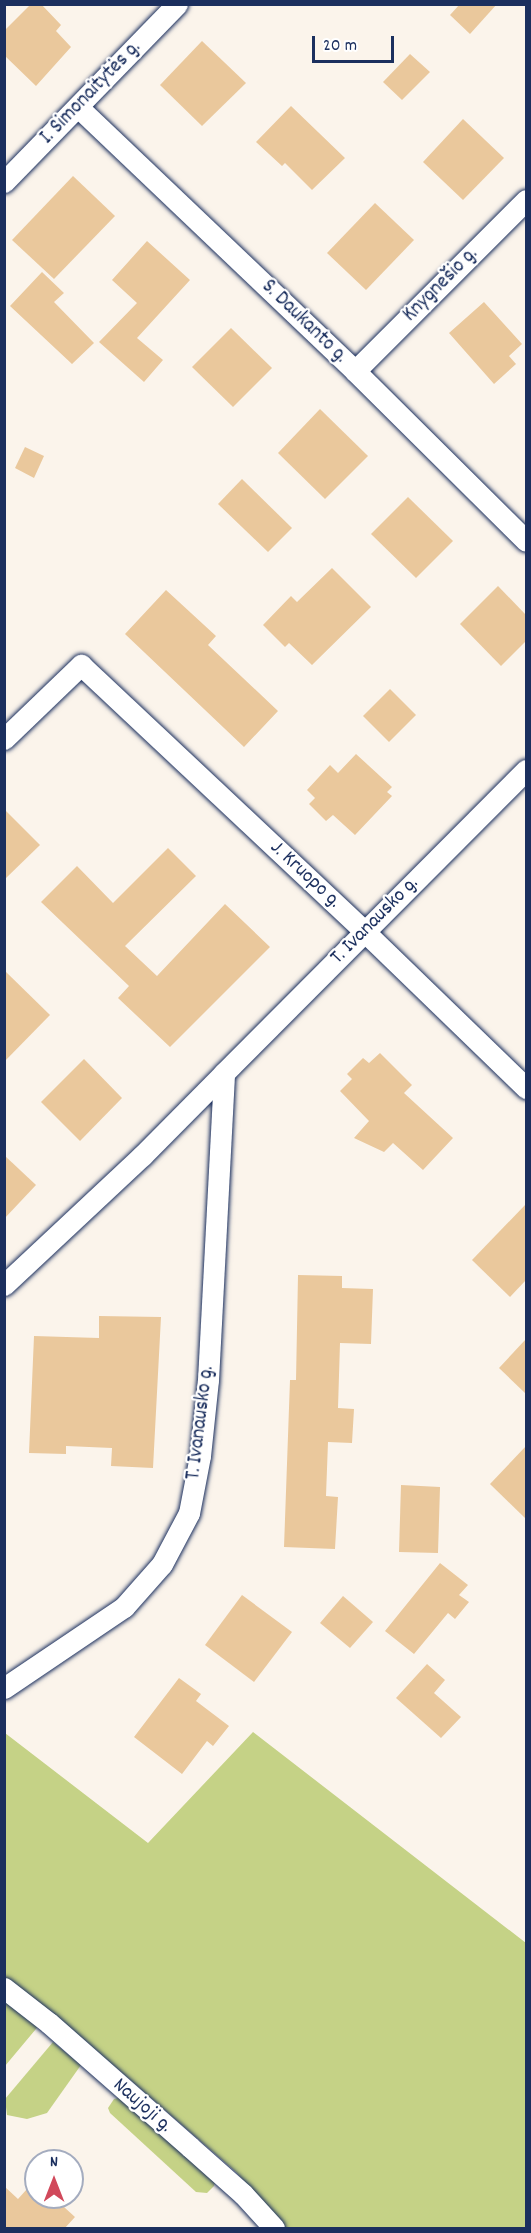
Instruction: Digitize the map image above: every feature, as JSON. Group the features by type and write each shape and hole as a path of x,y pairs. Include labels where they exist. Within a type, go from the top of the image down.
{"street":[{"name":"I. Simonaitytės g.","path":"4,182 177,4"},
{"name":"S. Daukanto g.","path":"78,107 355,371 526,541"},
{"name":"Knygnešio g.","path":"355,371 526,200"},
{"name":"J. Kruopo g.","path":"4,739 81,664 364,931 526,1088"},
{"name":"T. Ivanausko g.","path":"4,1285 142,1156 526,770"},
{"name":"T. Ivanausko g.","path":"4,1688 124,1607 162,1564 189,1513 200,1456 208,1380 224,1074"},
{"name":"Naujoji g.","path":"4,1988 49,2023 243,2194 274,2229"}],"green space":[{"path":"253,1732 526,1943 526,2228 286,2228 236,2172 51,2011 5,2066 5,1733 148,1843"},
{"path":"53,2042 81,2065 47,2113 27,2119 7,2115 5,2099"},
{"path":"122,2097 216,2179 214,2186 207,2193 196,2192 110,2113 108,2108 114,2099"}],"building":[{"path":"31,4 41,4 61,25 56,31 71,47 36,86 4,55 4,31"},
{"path":"460,4 497,4 470,34 450,15"},
{"path":"202,41 246,83 202,126 160,85"},
{"path":"410,54 430,72 402,100 383,82"},
{"path":"291,106 345,158 312,190 285,163 282,166 256,142"},
{"path":"463,119 504,158 463,200 423,162"},
{"path":"73,176 115,216 54,279 12,240"},
{"path":"375,203 414,240 366,290 327,253"},
{"path":"147,241 190,280 137,338 163,360 144,382 99,342 137,303 112,280"},
{"path":"42,272 64,293 54,302 94,343 72,364 10,306"},
{"path":"484,302 522,344 509,356 516,364 494,384 449,333"},
{"path":"231,328 272,368 233,407 192,367"},
{"path":"320,409 368,456 325,499 278,453"},
{"path":"25,447 44,456 34,478 15,468"},
{"path":"242,479 292,528 268,552 218,504"},
{"path":"408,497 453,541 416,578 371,534"},
{"path":"332,568 371,607 312,665 289,643 285,647 263,625 291,596 297,602"},
{"path":"498,586 526,615 526,641 501,666 460,624"},
{"path":"166,590 216,636 208,645 278,711 244,747 125,634"},
{"path":"390,689 416,715 389,742 363,716"},
{"path":"356,754 392,787 387,792 392,796 355,835 333,815 326,821 309,804 315,798 307,790 330,765 338,773"},
{"path":"4,809 40,845 4,880"},
{"path":"168,848 196,876 125,946 157,976 225,904 270,947 170,1047 118,998 129,986 41,902 77,866 113,903"},
{"path":"4,970 50,1015 4,1062"},
{"path":"380,1053 412,1085 404,1093 453,1138 423,1170 393,1143 384,1152 354,1138 369,1121 340,1091 352,1079 347,1074 363,1058 369,1063"},
{"path":"84,1059 122,1098 80,1141 41,1102"},
{"path":"4,1155 36,1185 4,1219"},
{"path":"526,1204 526,1280 510,1297 472,1260"},
{"path":"298,1275 342,1276 342,1288 373,1289 371,1344 340,1343 338,1408 354,1409 352,1443 328,1442 326,1496 338,1497 335,1549 284,1547 290,1380 296,1380"},
{"path":"99,1316 161,1317 153,1468 111,1466 112,1448 66,1446 66,1454 29,1453 34,1336 99,1338"},
{"path":"526,1339 526,1394 499,1368"},
{"path":"526,1446 526,1519 490,1484"},
{"path":"401,1485 440,1487 438,1553 399,1552"},
{"path":"440,1563 468,1585 459,1595 469,1602 455,1619 448,1613 414,1654 385,1631"},
{"path":"242,1595 292,1632 254,1682 205,1645"},
{"path":"343,1596 373,1622 350,1648 320,1623"},
{"path":"427,1664 445,1680 434,1693 461,1717 441,1738 396,1698"},
{"path":"179,1678 201,1694 196,1701 229,1726 213,1746 207,1741 182,1774 134,1737"},
{"path":"4,2186 18,2199 24,2192 24,2209 66,2209 75,2217 64,2229 4,2229"}]}
